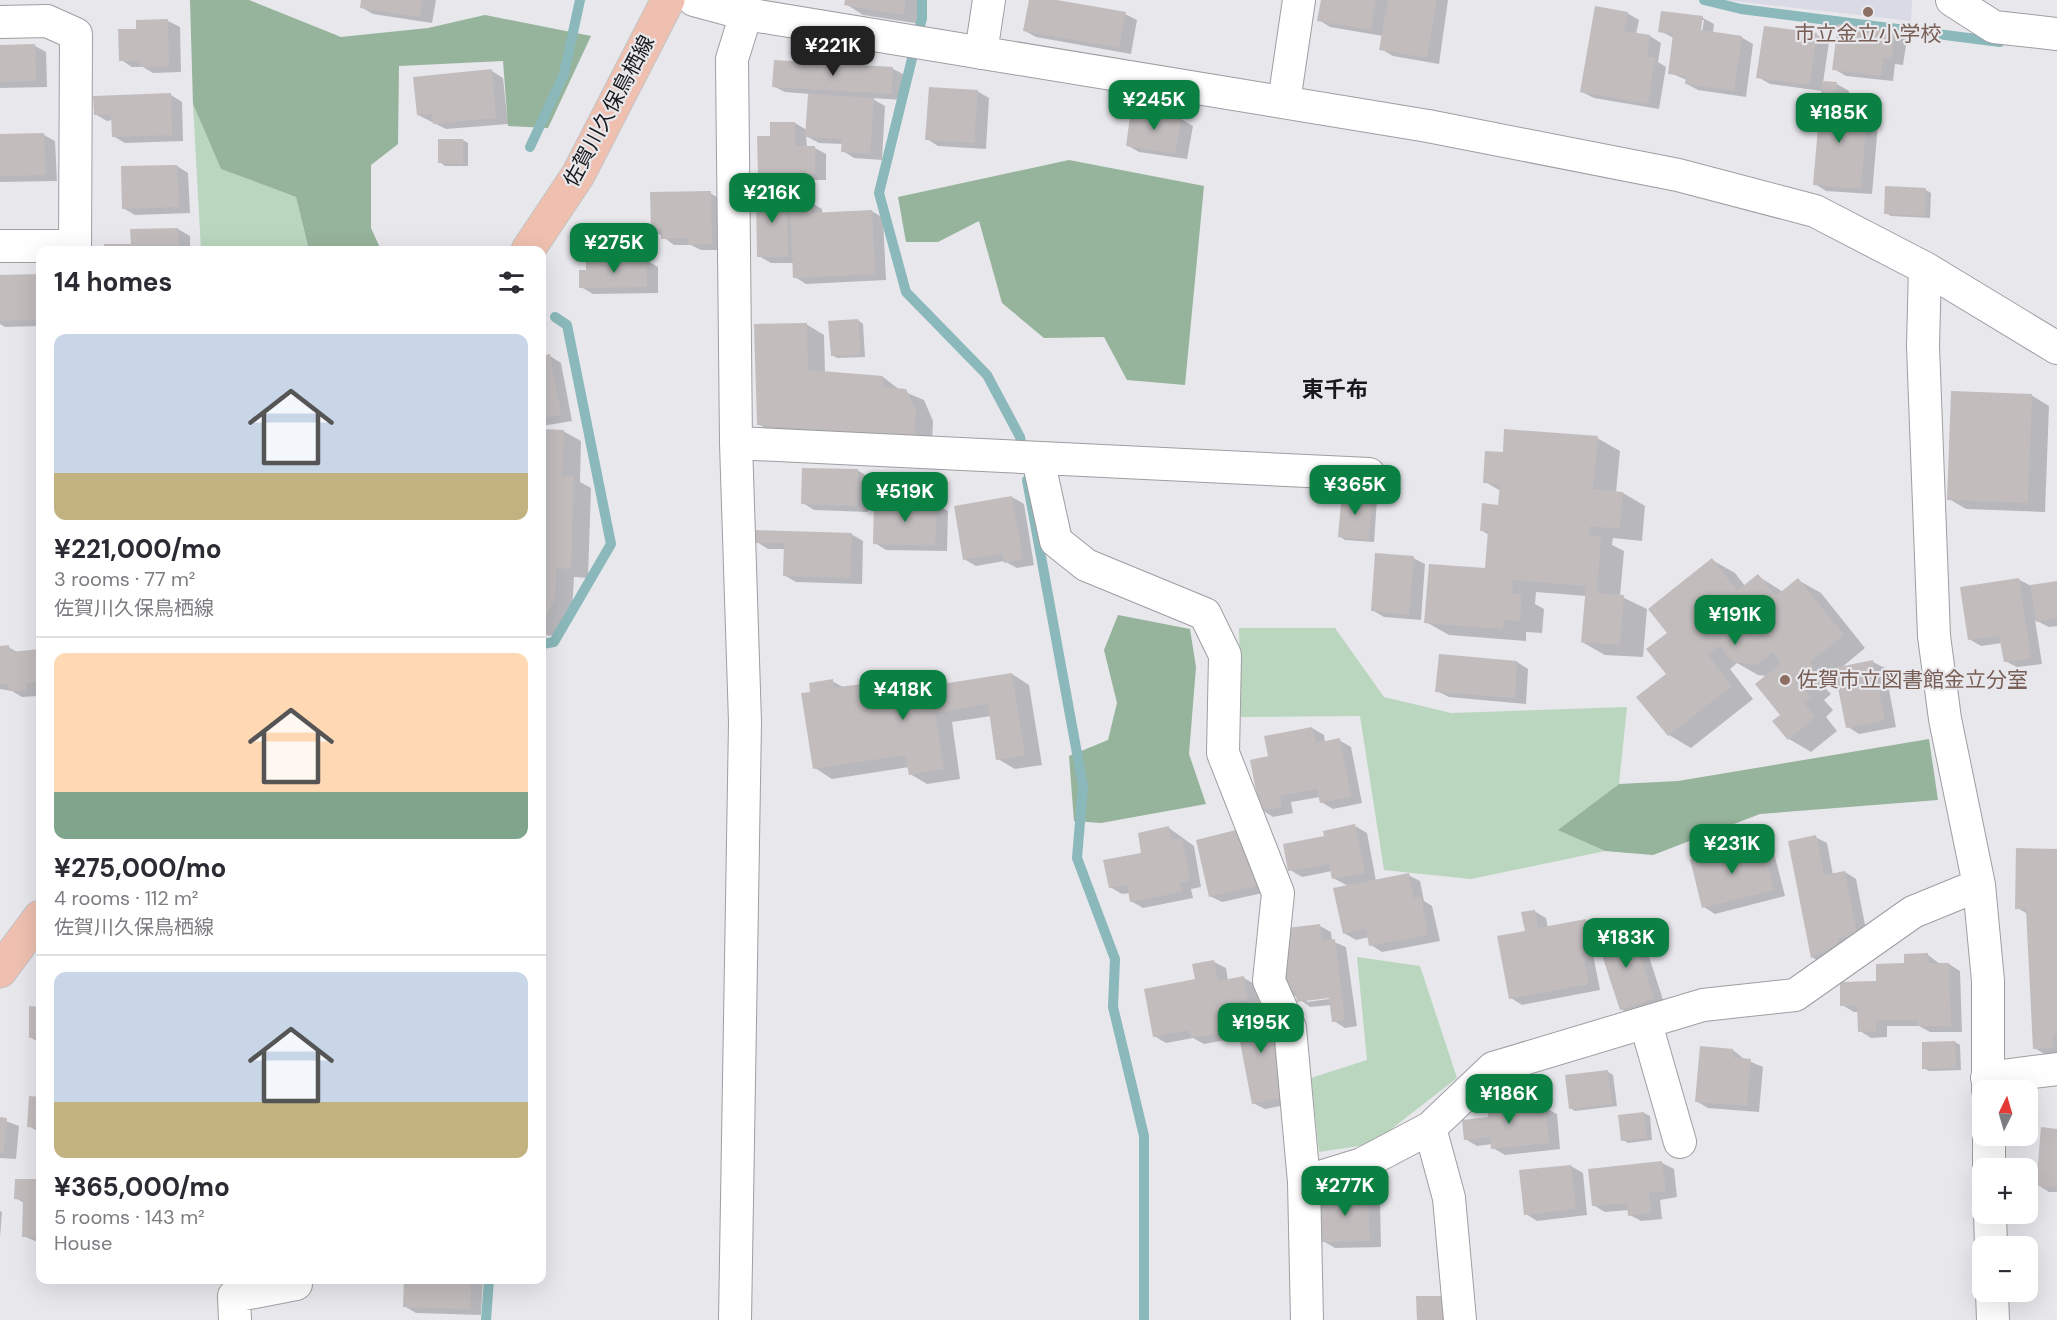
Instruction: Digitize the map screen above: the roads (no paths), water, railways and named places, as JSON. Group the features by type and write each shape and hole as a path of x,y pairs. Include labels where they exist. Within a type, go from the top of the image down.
{"main road":[{"name":"佐賀川久保鳥栖線","path":"531,246 578,175 668,0"},
{"path":"0,971 36,922"}],"street":[{"path":"693,0 746,14 1428,126 1678,175 1815,212 1925,268 2057,348"},
{"path":"981,53 988,0"},
{"path":"1284,102 1299,0"},
{"path":"1952,0 1994,27 2057,34"},
{"path":"0,22 46,11 76,34 74,246"},
{"path":"735,1320 745,722 736,443 732,59 746,14"},
{"path":"0,246 36,247"},
{"path":"1925,268 1923,346 1934,636 1945,719 1978,885 1988,981 1988,1080"},
{"path":"736,443 1369,474"},
{"path":"1038,459 1056,541 1086,566 1205,614 1225,655 1223,753 1278,893 1269,981 1290,1028 1304,1182 1307,1320"},
{"path":"1304,1182 1362,1164 1430,1128 1493,1068 1647,1024 1703,1005 1795,995 1913,912 1978,885"},
{"path":"1647,1024 1680,1142"},
{"path":"2006,1080 2057,1069"},
{"path":"1430,1128 1449,1198 1460,1320"},
{"path":"235,1320 234,1296 296,1284"},
{"path":"1992,1302 1993,1320"}],"waterway":[{"path":"530,147 564,74 580,0"},
{"path":"922,0 922,18 879,193 906,292 987,375 1020,437 1023,453"},
{"path":"1704,0 1741,9 2000,42"},
{"path":"546,643 554,642 611,544 567,325 555,317"},
{"path":"1027,480 1083,786 1077,858 1115,959 1113,1007 1144,1136 1144,1320"},
{"path":"486,1320 489,1284"}],"place":[{"name":"市立金立小学校","path":"1868,12"},
{"name":"佐賀市立図書館金立分室","path":"1785,680"}],"district":[{"name":"東千布","path":"1335,389"}]}
